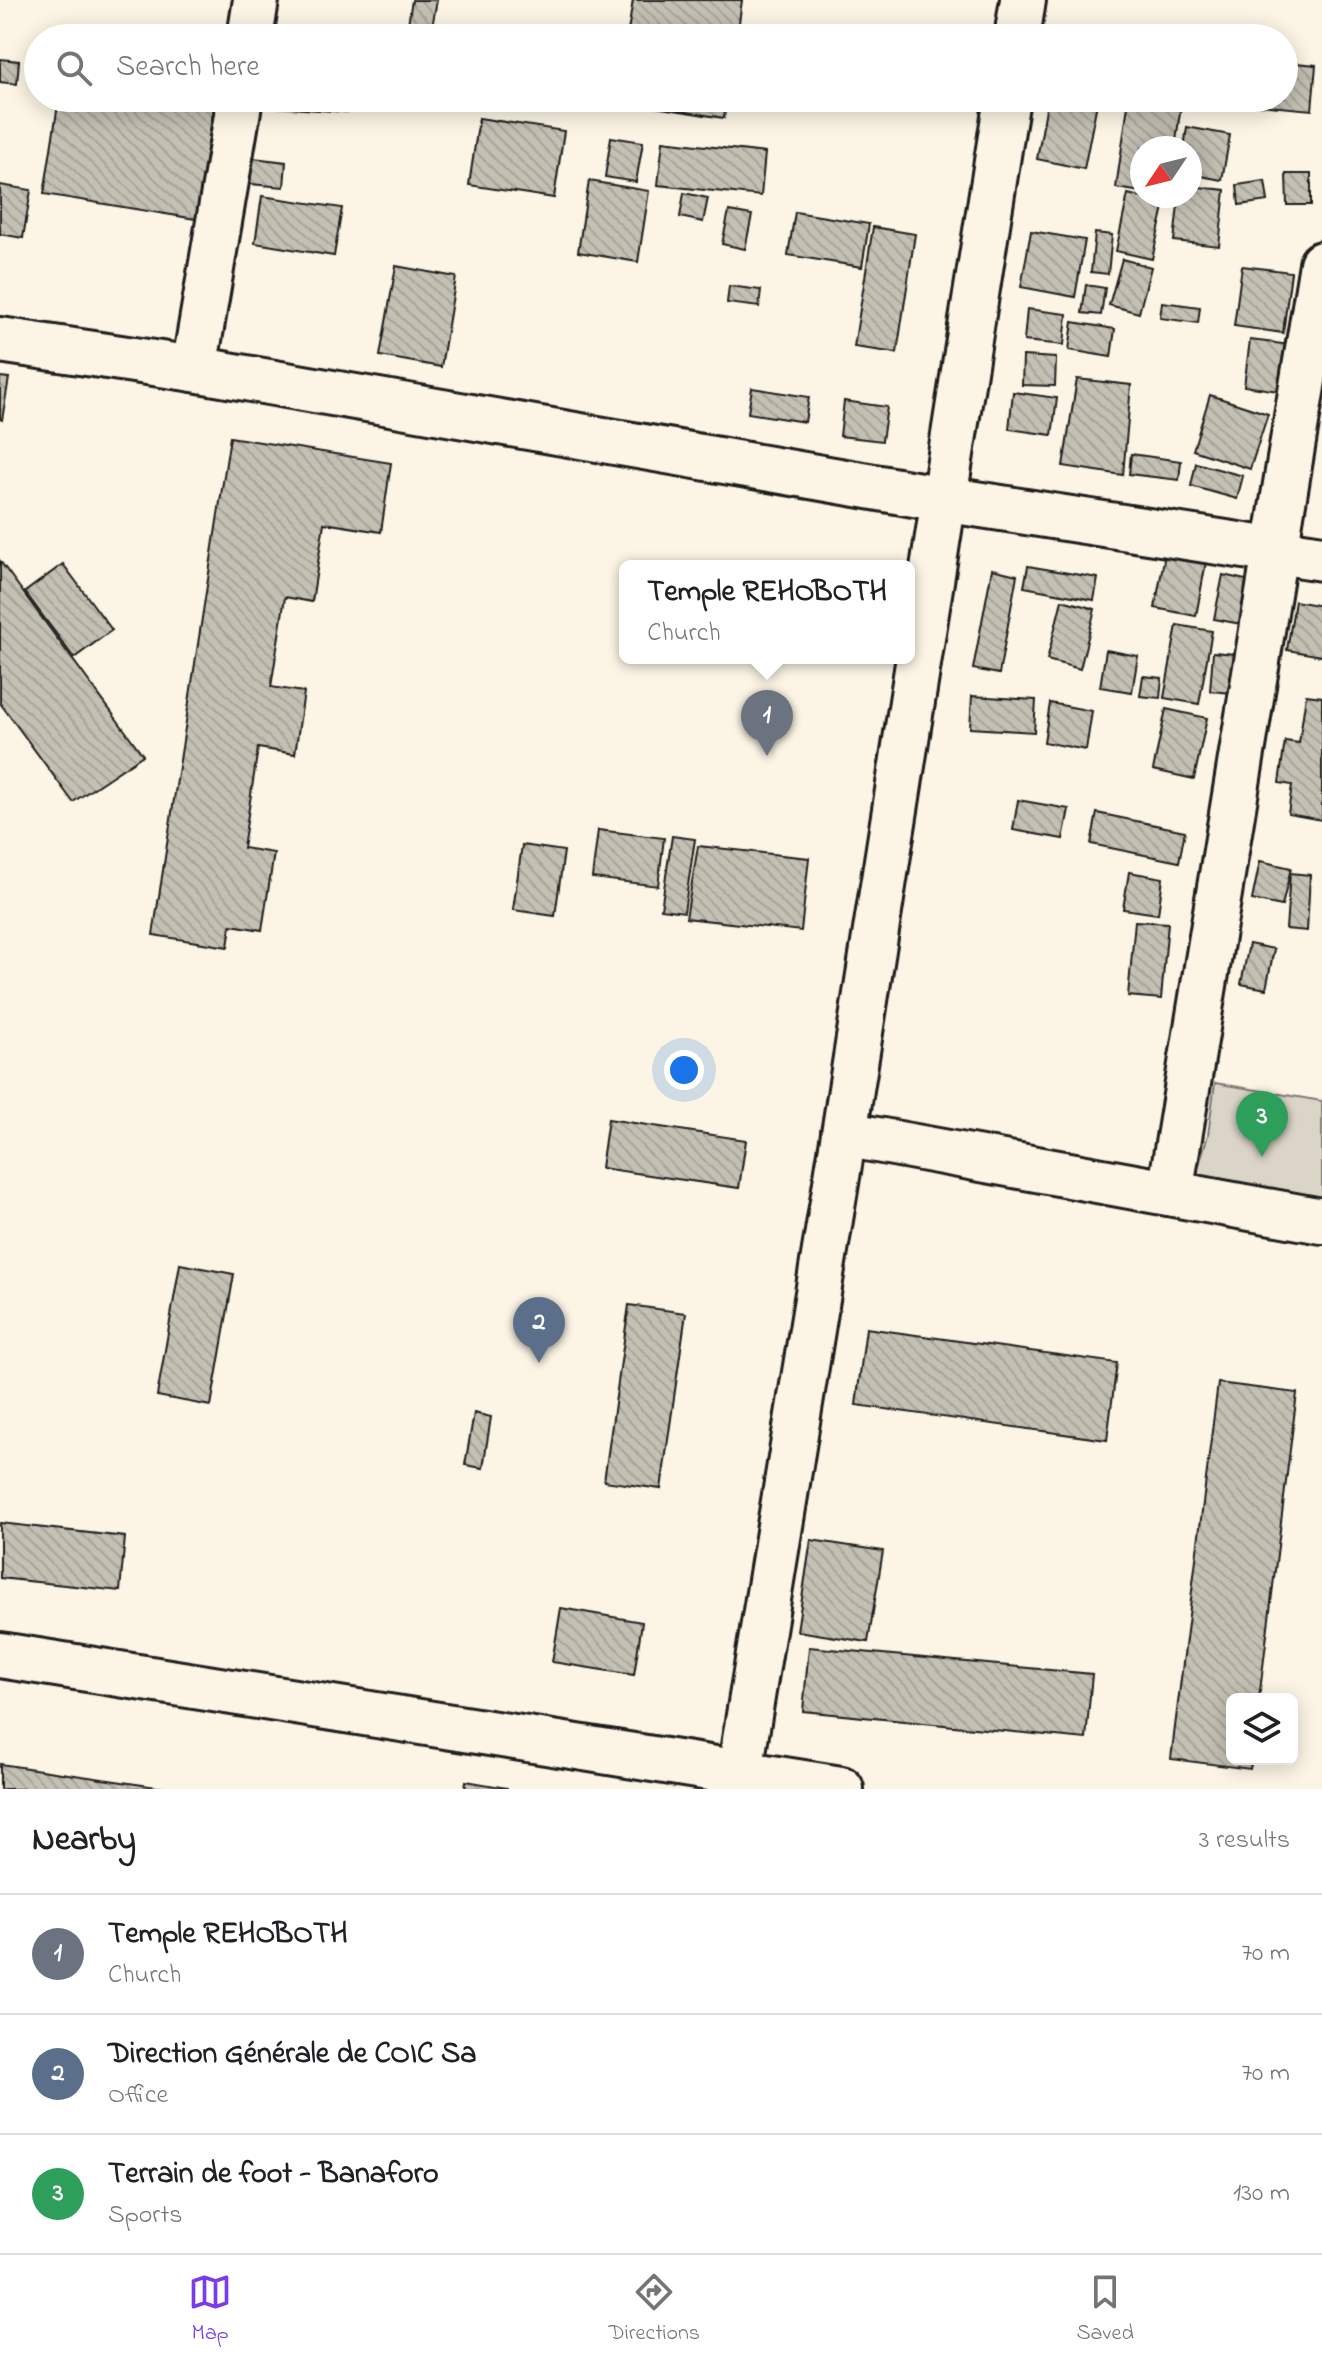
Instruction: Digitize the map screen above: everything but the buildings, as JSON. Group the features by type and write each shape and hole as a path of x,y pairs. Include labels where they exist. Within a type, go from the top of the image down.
{"street":[{"path":"252,24 256,0"},
{"path":"1019,24 1023,0"},
{"path":"194,369 238,112"},
{"path":"738,1780 844,1134 1005,112"},
{"path":"1170,1193 1322,264"},
{"path":"0,340 194,369 943,499 1322,558"},
{"path":"844,1134 1322,1221"},
{"path":"0,1655 738,1780 841,1789"}],"shaded area":[{"path":"1215,1083 1322,1101 1322,1201 1195,1178 1208,1135"}],"place":[{"name":"Temple REHOBOTH","path":"767,756"},
{"name":"Terrain de foot - Banaforo","path":"1262,1157"},
{"name":"Direction Générale de COIC Sa","path":"539,1363"}]}
